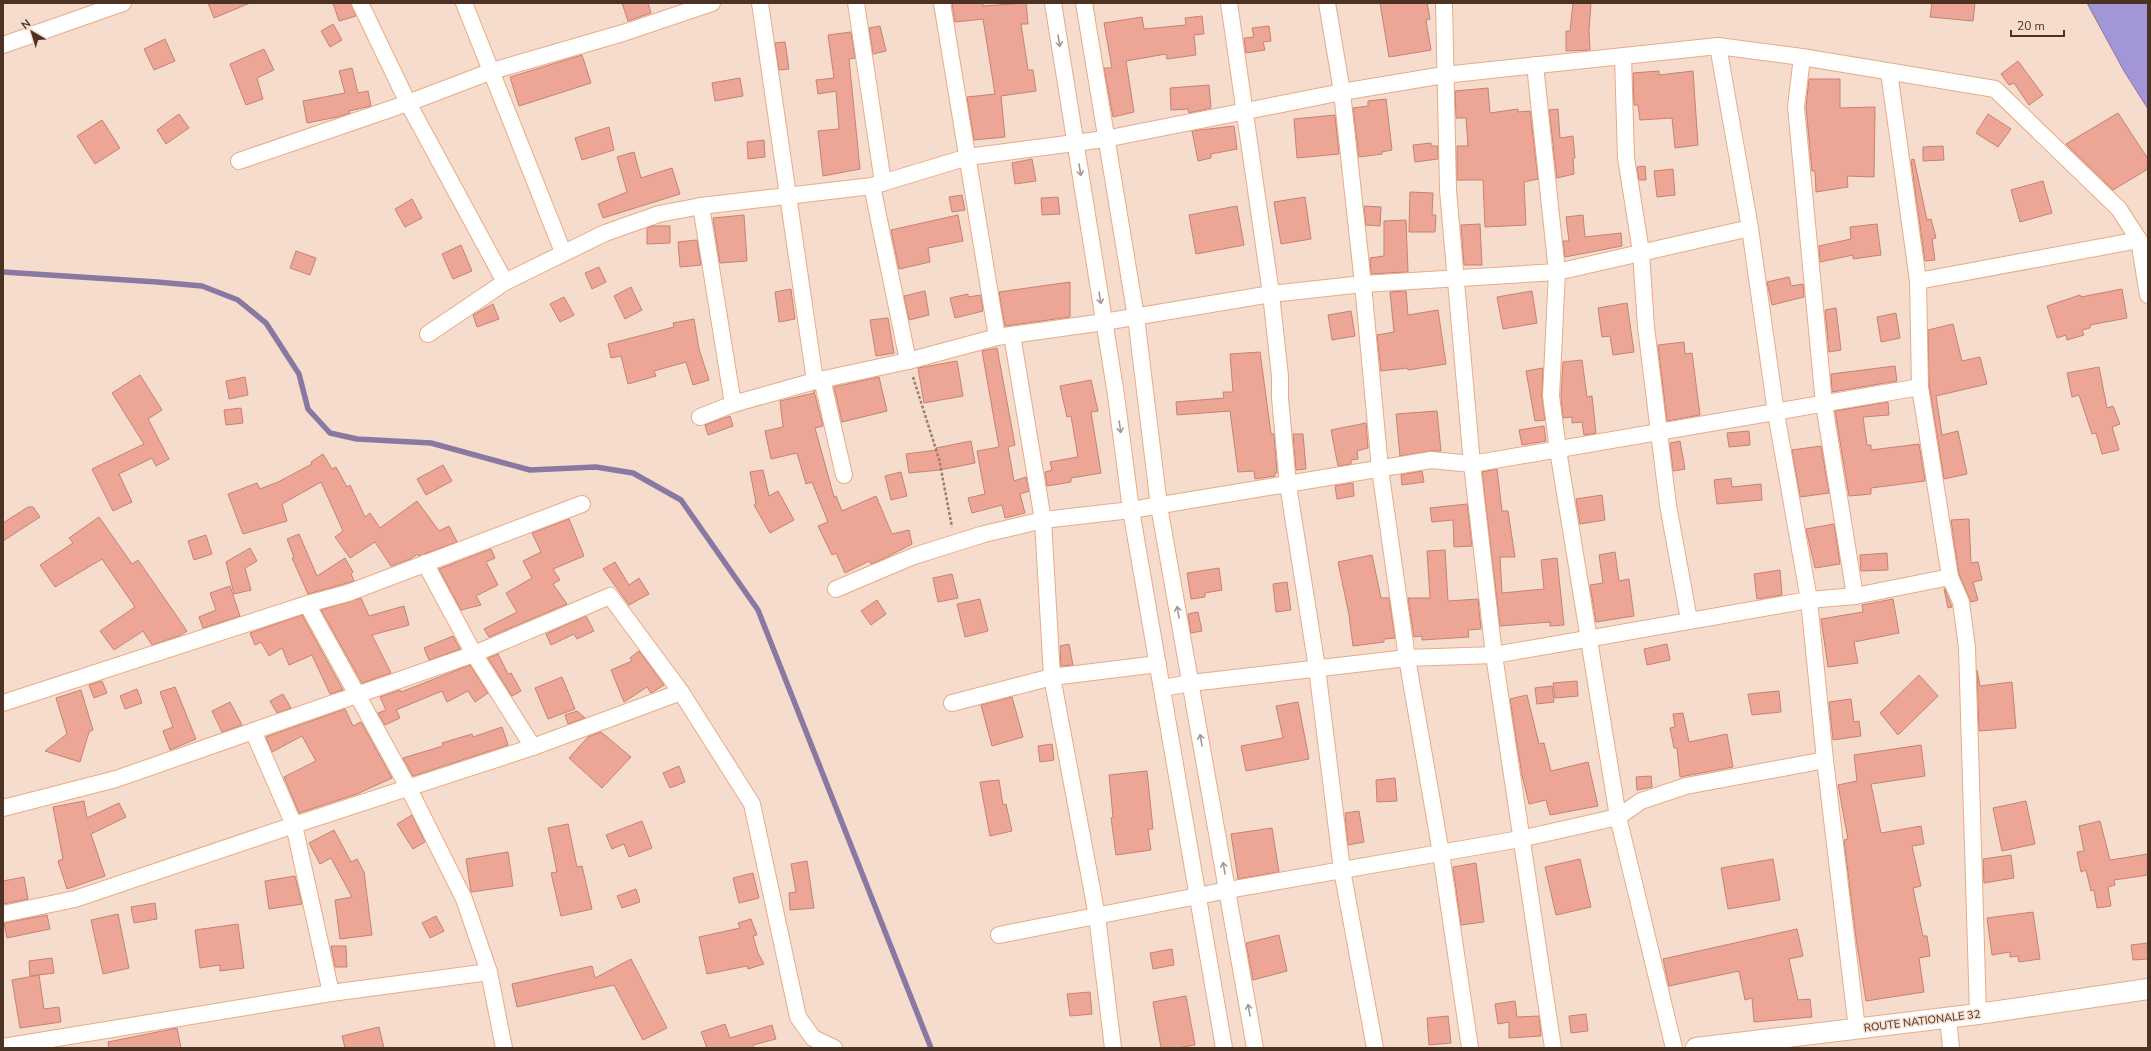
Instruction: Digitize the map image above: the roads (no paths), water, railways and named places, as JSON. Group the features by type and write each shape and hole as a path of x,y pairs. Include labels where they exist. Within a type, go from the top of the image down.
{"street":[{"path":"3,45 123,3"},
{"path":"360,3 408,103 505,282"},
{"path":"464,3 563,252"},
{"path":"239,161 408,103 492,71 622,33 712,3"},
{"path":"760,3 788,196 818,380 844,475"},
{"path":"856,3 877,184 908,361"},
{"path":"942,3 968,157 1042,520 1052,677 1097,916 1113,1048"},
{"path":"1053,3 1104,322 1131,510 1163,688 1224,1048"},
{"path":"1084,3 1105,139 1136,317 1159,506 1255,1048"},
{"path":"1229,3 1243,112 1270,294 1280,376 1280,398 1288,485 1317,668 1342,870 1375,1048"},
{"path":"1327,3 1342,92 1363,284 1380,469 1407,658 1441,853 1470,1048"},
{"path":"1444,3 1444,75 1448,190 1472,464 1494,655 1520,839 1553,1048"},
{"path":"1718,46 1750,228 1776,413 1809,600 1825,760 1857,1029"},
{"path":"428,334 505,282 563,252 605,233 659,214 701,206 877,184 968,157 1105,139 1342,92 1444,75 1718,46 1802,57 1995,89 2119,209 2139,240 2148,295"},
{"path":"1623,57 1626,158 1641,252 1646,327 1668,505 1689,620"},
{"path":"1802,57 1796,107 1824,404 1855,596"},
{"path":"1535,65 1557,272 1551,396 1558,450 1618,817 1674,1048"},
{"path":"1889,72 1918,281 1920,387 1950,577 1961,602 1967,648 1978,1014"},
{"path":"701,206 733,404"},
{"path":"700,417 733,404 818,380 908,361 1004,336 1136,317 1270,294 1363,284 1557,272 1750,228"},
{"path":"1918,281 2139,240"},
{"path":"836,589 914,556 955,543 1042,520 1159,506 1431,460 1472,464 1776,413 1920,387"},
{"path":"3,703 307,604 348,593 582,504"},
{"path":"426,563 474,654 533,747"},
{"path":"1163,688 1191,682 1407,658 1494,655 1809,600 1855,596 1950,577"},
{"path":"3,808 116,779 474,654 610,596 681,692 752,804 798,1018 813,1038 834,1048"},
{"path":"307,604 408,787 464,899 489,972 504,1048"},
{"path":"952,702 1052,677 1158,664"},
{"path":"3,914 75,900 294,825 533,747 681,692"},
{"path":"253,731 294,825 331,993"},
{"path":"999,935 1228,890 1520,839 1618,817 1641,801 1686,786 1825,760"},
{"path":"3,1047 331,993 489,972"},
{"name":"ROUTE NATIONALE 32","path":"1696,1048 1948,1018 2148,989"},
{"path":"1948,1018 1951,1048"}],"waterway":[{"path":"3,272 202,286 238,300 266,323 299,374 308,409 330,433 357,439 431,443 530,470 596,467 633,473 681,500 758,610 931,1048"}]}
